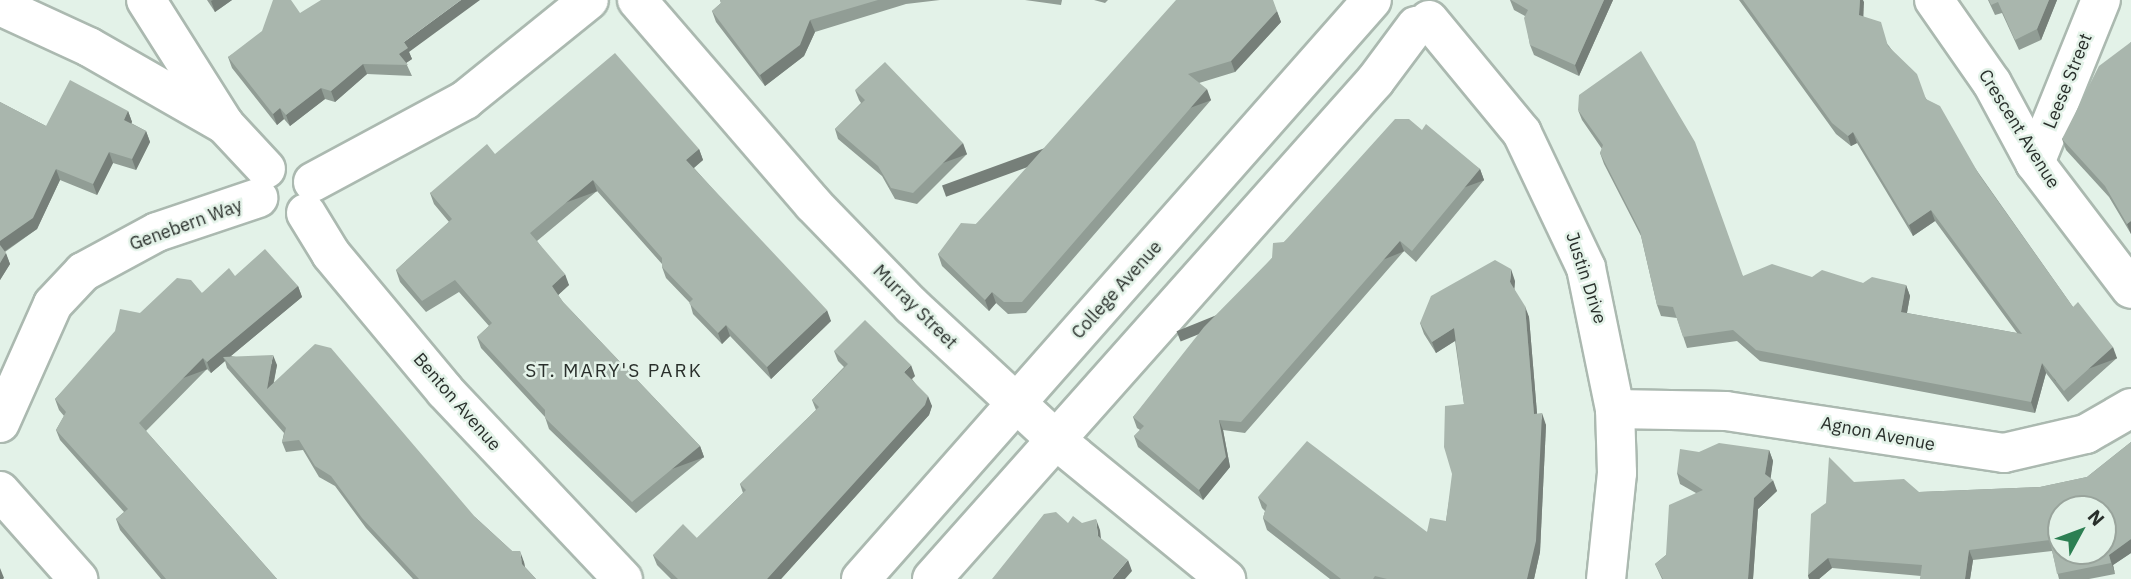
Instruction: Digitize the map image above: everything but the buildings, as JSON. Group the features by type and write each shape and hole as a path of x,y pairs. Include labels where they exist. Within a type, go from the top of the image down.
{"street":[{"path":"146,0 262,184 310,197 455,106 589,0"},
{"name":"Murray Street","path":"637,0 813,204 1016,404 1055,440 1226,579"},
{"name":"College Avenue","path":"861,579 1372,0"},
{"path":"1378,0 1397,20 1428,10"},
{"name":"Crescent Avenue","path":"1934,0 2008,107 2035,163 2131,289"},
{"name":"Leese Street","path":"2035,163 2101,0"},
{"path":"0,6 89,47 225,125"},
{"path":"932,579 1375,81 1428,10"},
{"name":"Justin Drive","path":"1428,10 1515,123 1557,198 1589,280 1615,409 1617,473 1605,579"},
{"name":"Genebern Way","path":"0,423 53,304 83,272 157,232 262,184"},
{"name":"Benton Avenue","path":"310,197 331,254 445,391 622,579"},
{"name":"Agnon Avenue","path":"1615,409 1726,411 2004,453 2086,434 2131,408"},
{"path":"0,491 78,579"}],"district":[{"name":"ST. MARY'S PARK","path":"614,371"}]}
